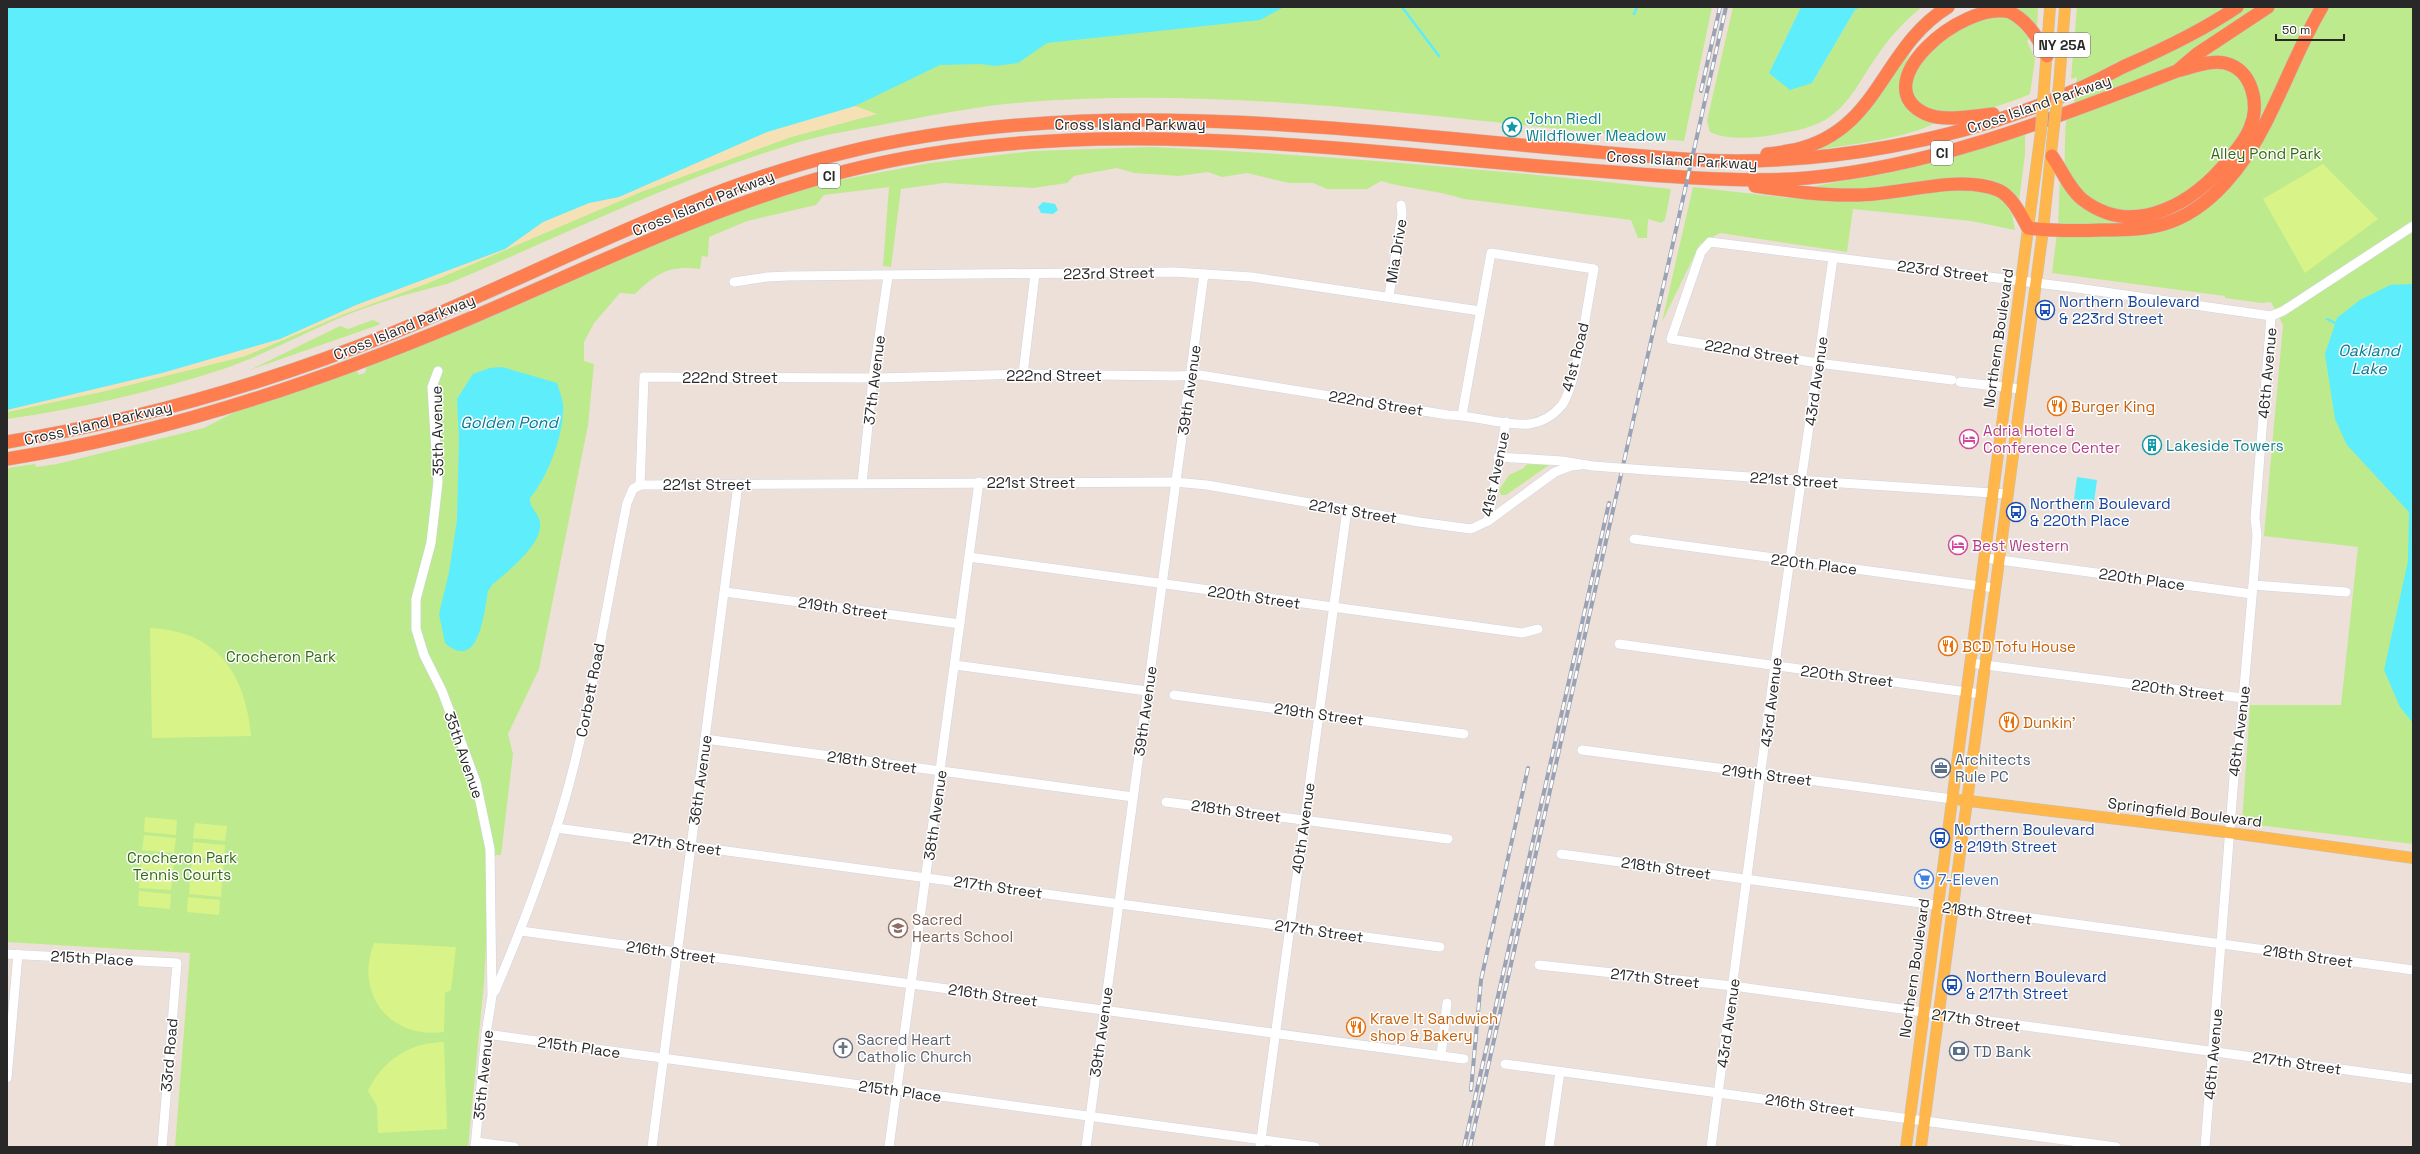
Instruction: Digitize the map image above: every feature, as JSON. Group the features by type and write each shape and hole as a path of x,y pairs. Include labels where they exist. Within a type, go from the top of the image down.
{"highway":[{"path":"1633,156 1773,154 1804,147 1826,139 1838,133 1864,107 1909,42 1948,7"},
{"name":"Cross Island Parkway","path":"7,442 147,411 274,376 397,331 712,196 777,172 842,153 906,140 969,130 1037,124 1165,121 1303,127 1633,156 1748,163 1802,160 1851,154 1909,142 2023,111 2076,90 2152,56 2237,7"},
{"name":"Cross Island Parkway","path":"7,459 155,428 275,393 460,323 719,211 784,188 911,157 976,147 1043,141 1206,139 1303,145 1696,178 1750,181 1808,178 1862,170 1919,159 2026,129 2177,71 2197,54 2268,7"},
{"path":"1696,178 1808,194 1860,195 1975,184 1999,190 2018,210 2028,228 2066,232 2136,229 2164,224 2183,216 2223,186 2250,152 2267,121 2308,30 2322,7"},
{"path":"2023,111 1948,117 1927,114 1914,106 1908,98 1906,82 1916,57 1928,42 1956,20 1980,10 2003,10 2015,15 2032,30 2047,56"},
{"path":"2052,156 2070,185 2082,200 2111,213 2124,216 2158,213 2176,206 2198,191 2222,168 2250,129 2255,113 2254,95 2248,80 2237,69 2226,63 2212,62 2177,71"}],"main road":[{"name":"Northern Boulevard","path":"1906,1147 2041,131 2050,7"},
{"name":"Northern Boulevard","path":"1921,1147 2043,230 2052,156 2065,7"},
{"name":"Springfield Boulevard","path":"1952,799 2230,833 2413,858"}],"street":[{"name":"Mia Drive","path":"1389,296 1402,214 1401,206"},
{"path":"2271,316 2283,310 2413,226"},
{"name":"223rd Street","path":"1671,340 1702,252 1710,242 2021,281 2271,316"},
{"name":"41st Road","path":"1480,311 1491,253 1594,269 1574,373 1563,404 1547,420 1528,424 1506,422"},
{"name":"43rd Avenue","path":"1711,1147 1748,880 1775,667 1834,258"},
{"name":"223rd Street","path":"734,282 767,276 1174,272 1252,277 1389,296 1480,311"},
{"path":"1023,374 1035,274"},
{"name":"39th Avenue","path":"1086,1147 1204,274"},
{"name":"37th Avenue","path":"862,483 873,378 888,276"},
{"path":"1462,415 1480,311"},
{"name":"46th Avenue","path":"2205,1147 2235,764 2244,698 2253,589 2257,535 2255,518 2271,316"},
{"name":"222nd Street","path":"1671,340 1818,363 2021,389"},
{"name":"35th Avenue","path":"438,371 432,387 438,482 431,543 416,598 416,629 424,655 442,691 476,782 488,842 493,966 492,996 486,1034 476,1144"},
{"name":"222nd Street","path":"640,485 644,377 873,378 1023,374 1191,375 1448,415 1462,415"},
{"name":"41st Avenue","path":"1419,522 1471,529 1488,521 1498,457 1506,422 1462,415"},
{"name":"221st Street","path":"1498,457 1562,461 1581,465 1646,470 2007,494"},
{"name":"221st Street","path":"1488,521 1555,472 1570,466 1581,465"},
{"name":"38th Avenue","path":"889,1147 979,482"},
{"name":"221st Street","path":"640,485 1176,482 1208,485 1419,522"},
{"name":"36th Avenue","path":"652,1147 738,484"},
{"name":"Corbett Road","path":"492,996 521,931 556,828 577,753 627,503 633,489 640,485"},
{"name":"40th Avenue","path":"1260,1143 1318,714 1348,509"},
{"name":"220th Place","path":"1634,539 1995,588"},
{"name":"220th Street","path":"969,557 1522,633 1538,629"},
{"name":"220th Place","path":"1985,558 2253,589 2346,592"},
{"name":"219th Street","path":"725,592 960,624"},
{"name":"220th Street","path":"1619,644 1775,667 1981,694"},
{"name":"220th Street","path":"1970,663 2244,698"},
{"path":"955,665 1147,691"},
{"name":"219th Street","path":"1174,695 1464,734"},
{"name":"218th Street","path":"705,739 1133,797"},
{"name":"219th Street","path":"1582,750 1952,799"},
{"name":"218th Street","path":"1166,802 1448,839"},
{"name":"217th Street","path":"556,828 1440,947"},
{"name":"218th Street","path":"1561,854 2413,970"},
{"name":"216th Street","path":"521,931 1464,1059"},
{"name":"215th Place","path":"7,954 177,963"},
{"path":"7,1078 18,954"},
{"name":"33rd Road","path":"162,1147 177,963"},
{"name":"217th Street","path":"1539,965 1733,986 2413,1079"},
{"path":"1441,1056 1447,1003"},
{"name":"215th Place","path":"486,1034 1090,1117 1260,1143 1315,1147"},
{"name":"216th Street","path":"1505,1064 2116,1147"},
{"path":"1549,1147 1560,1072"},
{"path":"476,1144 514,1147"}],"green space":[{"path":"826,7 1712,7 1684,141 1357,108 1193,98 1110,98 1028,102 962,110 820,136 751,157 663,191 447,284 364,308 235,365 168,386 115,399 7,419 7,412 105,391 245,356 344,314 428,283 643,191 791,137 876,114 855,106 767,132 619,197 589,203 543,222 505,249 356,305 280,339 303,268 320,243 354,209 391,179 462,149 533,143 590,122 802,30"},
{"path":"1733,7 1801,7 1769,73 1812,83 1855,10 1861,7 1922,7 1903,23 1892,36 1871,64 1854,91 1834,114 1825,120 1797,130 1767,136 1738,138 1716,135 1710,132 1707,121"},
{"path":"2010,7 2038,7 2037,29"},
{"name":"Alley Pond Park","path":"2077,7 2413,7 2413,844 2242,823 2250,705 2341,705 2358,547 2264,536 2283,325 2271,302 2262,303 2225,298 2225,296 2052,273 2058,225 2060,177 2063,182 2064,174 2066,122 2068,117 2072,116 2077,77 2071,79"},
{"path":"2000,13 2018,22 2031,36 2027,41 2035,59 2030,94 1986,109 1968,112 1950,113 1935,111 1922,105 1913,94 1910,80 1915,68 1923,58 1957,23 1970,18"},
{"path":"1912,49 1900,77 1900,96 1915,114 1937,122 1924,128 1893,137 1810,151 1824,144 1907,51"},
{"path":"2025,133 2025,154 2019,201 1999,185 1818,189 1815,186 1893,172"},
{"name":"Crocheron Park","path":"1152,147 1282,154 1412,164 1671,189 1665,220 1661,223 1648,219 1647,238 1638,238 1631,220 1464,199 1381,181 1367,189 1327,189 1313,183 1289,183 1247,173 1222,177 1208,172 1179,176 1134,173 1117,168 1074,176 1067,183 1033,188 944,183 901,189 891,267 883,266 889,187 824,195 816,205 747,221 709,237 708,257 702,256 700,269 680,268 664,272 650,281 635,294 620,293 594,323 584,342 584,361 594,364 588,425 539,669 508,734 513,754 501,855 496,855 486,872 487,927 484,983 468,1147 175,1147 190,953 7,942 7,468 35,464 36,467 57,464 204,428 235,412 356,369 359,375 365,373 368,364 718,217 829,182 930,163 1034,151"},
{"path":"2323,164 2378,219 2305,273 2263,199"},
{"path":"1693,187 1788,198 1836,200 1953,190 1986,191 2002,199 2012,214 2015,230 1971,221 1853,209 1847,252 1720,233 1700,244 1662,322"},
{"path":"373,320 381,324 250,370 340,326 348,329"},
{"path":"1528,464 1549,465 1506,495 1501,495 1499,490 1509,475 1522,469"},
{"path":"150,628 173,631 193,637 210,647 223,660 234,675 242,693 248,713 251,736 152,738"},
{"path":"145,817 177,820 176,835 144,832"},
{"path":"195,823 227,826 225,841 193,838"},
{"path":"144,835 176,838 174,853 142,850"},
{"path":"193,842 225,845 224,860 192,857"},
{"path":"142,854 174,857 173,872 141,869"},
{"path":"192,860 224,863 222,878 190,875"},
{"path":"140,873 173,875 171,890 139,888"},
{"path":"190,879 222,882 221,897 189,894"},
{"path":"139,891 171,894 170,909 138,906"},
{"path":"188,897 220,900 219,915 187,912"},
{"path":"374,943 456,947 451,990 445,993 444,1032 425,1032 407,1028 393,1021 381,1010 373,996 369,980 369,962"},
{"path":"444,1042 447,1129 378,1133 377,1106 368,1091 374,1080 389,1062 398,1055 420,1045"}],"sand":[{"path":"855,106 877,114 791,137 643,191 428,283 344,314 245,356 105,391 7,412 7,410 162,373 280,339 356,305 505,249 543,222 589,203 619,197 767,132"}],"water":[{"path":"7,7 1284,7 1260,20 1047,43 1018,63 995,66 980,64 940,65 855,106 767,132 619,197 589,203 543,222 505,249 356,305 280,339 162,373 7,410"},
{"path":"1801,7 1861,7 1855,10 1812,83 1790,90 1769,73"},
{"path":"1043,202 1055,204 1058,210 1053,214 1041,213 1038,207"},
{"name":"Oakland Lake","path":"2413,284 2413,723 2400,707 2384,670 2408,561 2409,512 2347,445 2335,419 2325,354 2337,318 2360,300 2390,285"},
{"name":"Golden Pond","path":"502,367 557,383 563,404 561,428 549,466 537,489 530,498 531,505 538,516 540,523 536,540 523,557 492,585 488,591 482,625 472,646 466,651 456,650 445,643 439,614 449,572 457,520 459,439 457,399 473,374 490,368"},
{"path":"2077,477 2097,480 2093,510 2073,507"}],"waterway":[{"path":"1402,7 1439,56"},
{"path":"1634,14 1637,7"},
{"path":"2327,319 2335,323"}],"railway":[{"path":"1701,91 1720,7"},
{"path":"1470,1147 1726,7"},
{"path":"1464,1147 1609,503"},
{"path":"1471,1090 1481,980 1528,768"}],"place":[{"name":"John Riedl Wildflower Meadow","path":"1512,127"},
{"name":"Northern Boulevard & 223rd Street","path":"2045,310"},
{"name":"Burger King","path":"2057,406"},
{"name":"Adria Hotel & Conference Center","path":"1969,439"},
{"name":"Lakeside Towers","path":"2152,445"},
{"name":"Northern Boulevard & 220th Place","path":"2016,512"},
{"name":"Best Western","path":"1958,545"},
{"name":"BCD Tofu House","path":"1948,646"},
{"name":"Dunkin'","path":"2009,722"},
{"name":"Architects Rule PC","path":"1941,768"},
{"name":"Northern Boulevard & 219th Street","path":"1940,838"},
{"name":"7-Eleven","path":"1924,879"},
{"name":"Sacred Hearts School","path":"898,928"},
{"name":"Northern Boulevard & 217th Street","path":"1952,985"},
{"name":"Krave It Sandwich shop & Bakery","path":"1356,1027"},
{"name":"Sacred Heart Catholic Church","path":"843,1048"},
{"name":"TD Bank","path":"1959,1051"}],"park label":[{"name":"Crocheron Park Tennis Courts","path":"182,866"}]}
